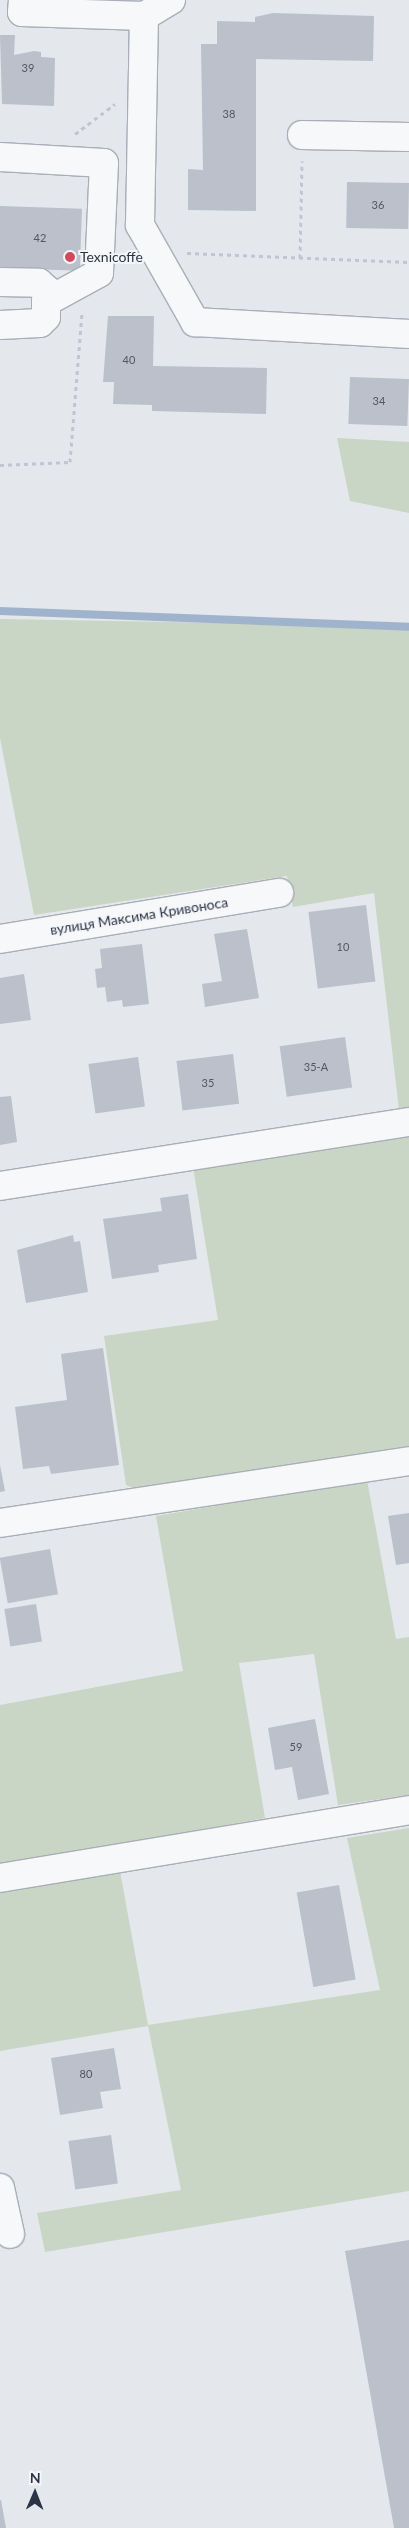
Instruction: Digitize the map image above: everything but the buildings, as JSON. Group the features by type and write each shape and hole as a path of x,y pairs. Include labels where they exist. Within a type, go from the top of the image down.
{"street":[{"path":"23,0 22,12 144,16 171,0"},
{"path":"144,16 140,225 153,252 195,322 409,334"},
{"path":"302,135 409,137"},
{"path":"0,157 104,163 99,273 46,302"},
{"path":"0,282 39,283 47,290 46,318 40,323 0,325"},
{"name":"вулиця Максима Кривоноса","path":"0,939 279,892"},
{"path":"0,1186 409,1122"},
{"path":"0,1523 409,1461"},
{"path":"0,1878 409,1810"},
{"path":"0,2188 10,2234"}],"path":[{"path":"41,160 115,104"},
{"path":"300,258 302,135"},
{"path":"153,252 409,262"},
{"path":"0,465 70,462 82,310"}],"green space":[{"path":"337,438 409,442 409,513 350,501"},
{"path":"0,619 409,626 409,1108 399,1110 374,893 293,907 287,876 34,915 0,738"},
{"path":"409,1137 409,1451 144,1492 126,1485 104,1336 218,1320 193,1167"},
{"path":"367,1480 396,1639 409,1637 409,1795 338,1805 314,1654 239,1663 265,1818 0,1867 0,1705 183,1671 156,1516"},
{"path":"409,1828 409,2191 45,2252 37,2213 181,2190 148,2026 0,2051 0,1888 120,1871 148,2025 380,1990 347,1838"}],"waterway":[{"path":"0,611 409,627"}],"place":[{"name":"Texnicoffe","path":"70,257"}]}
